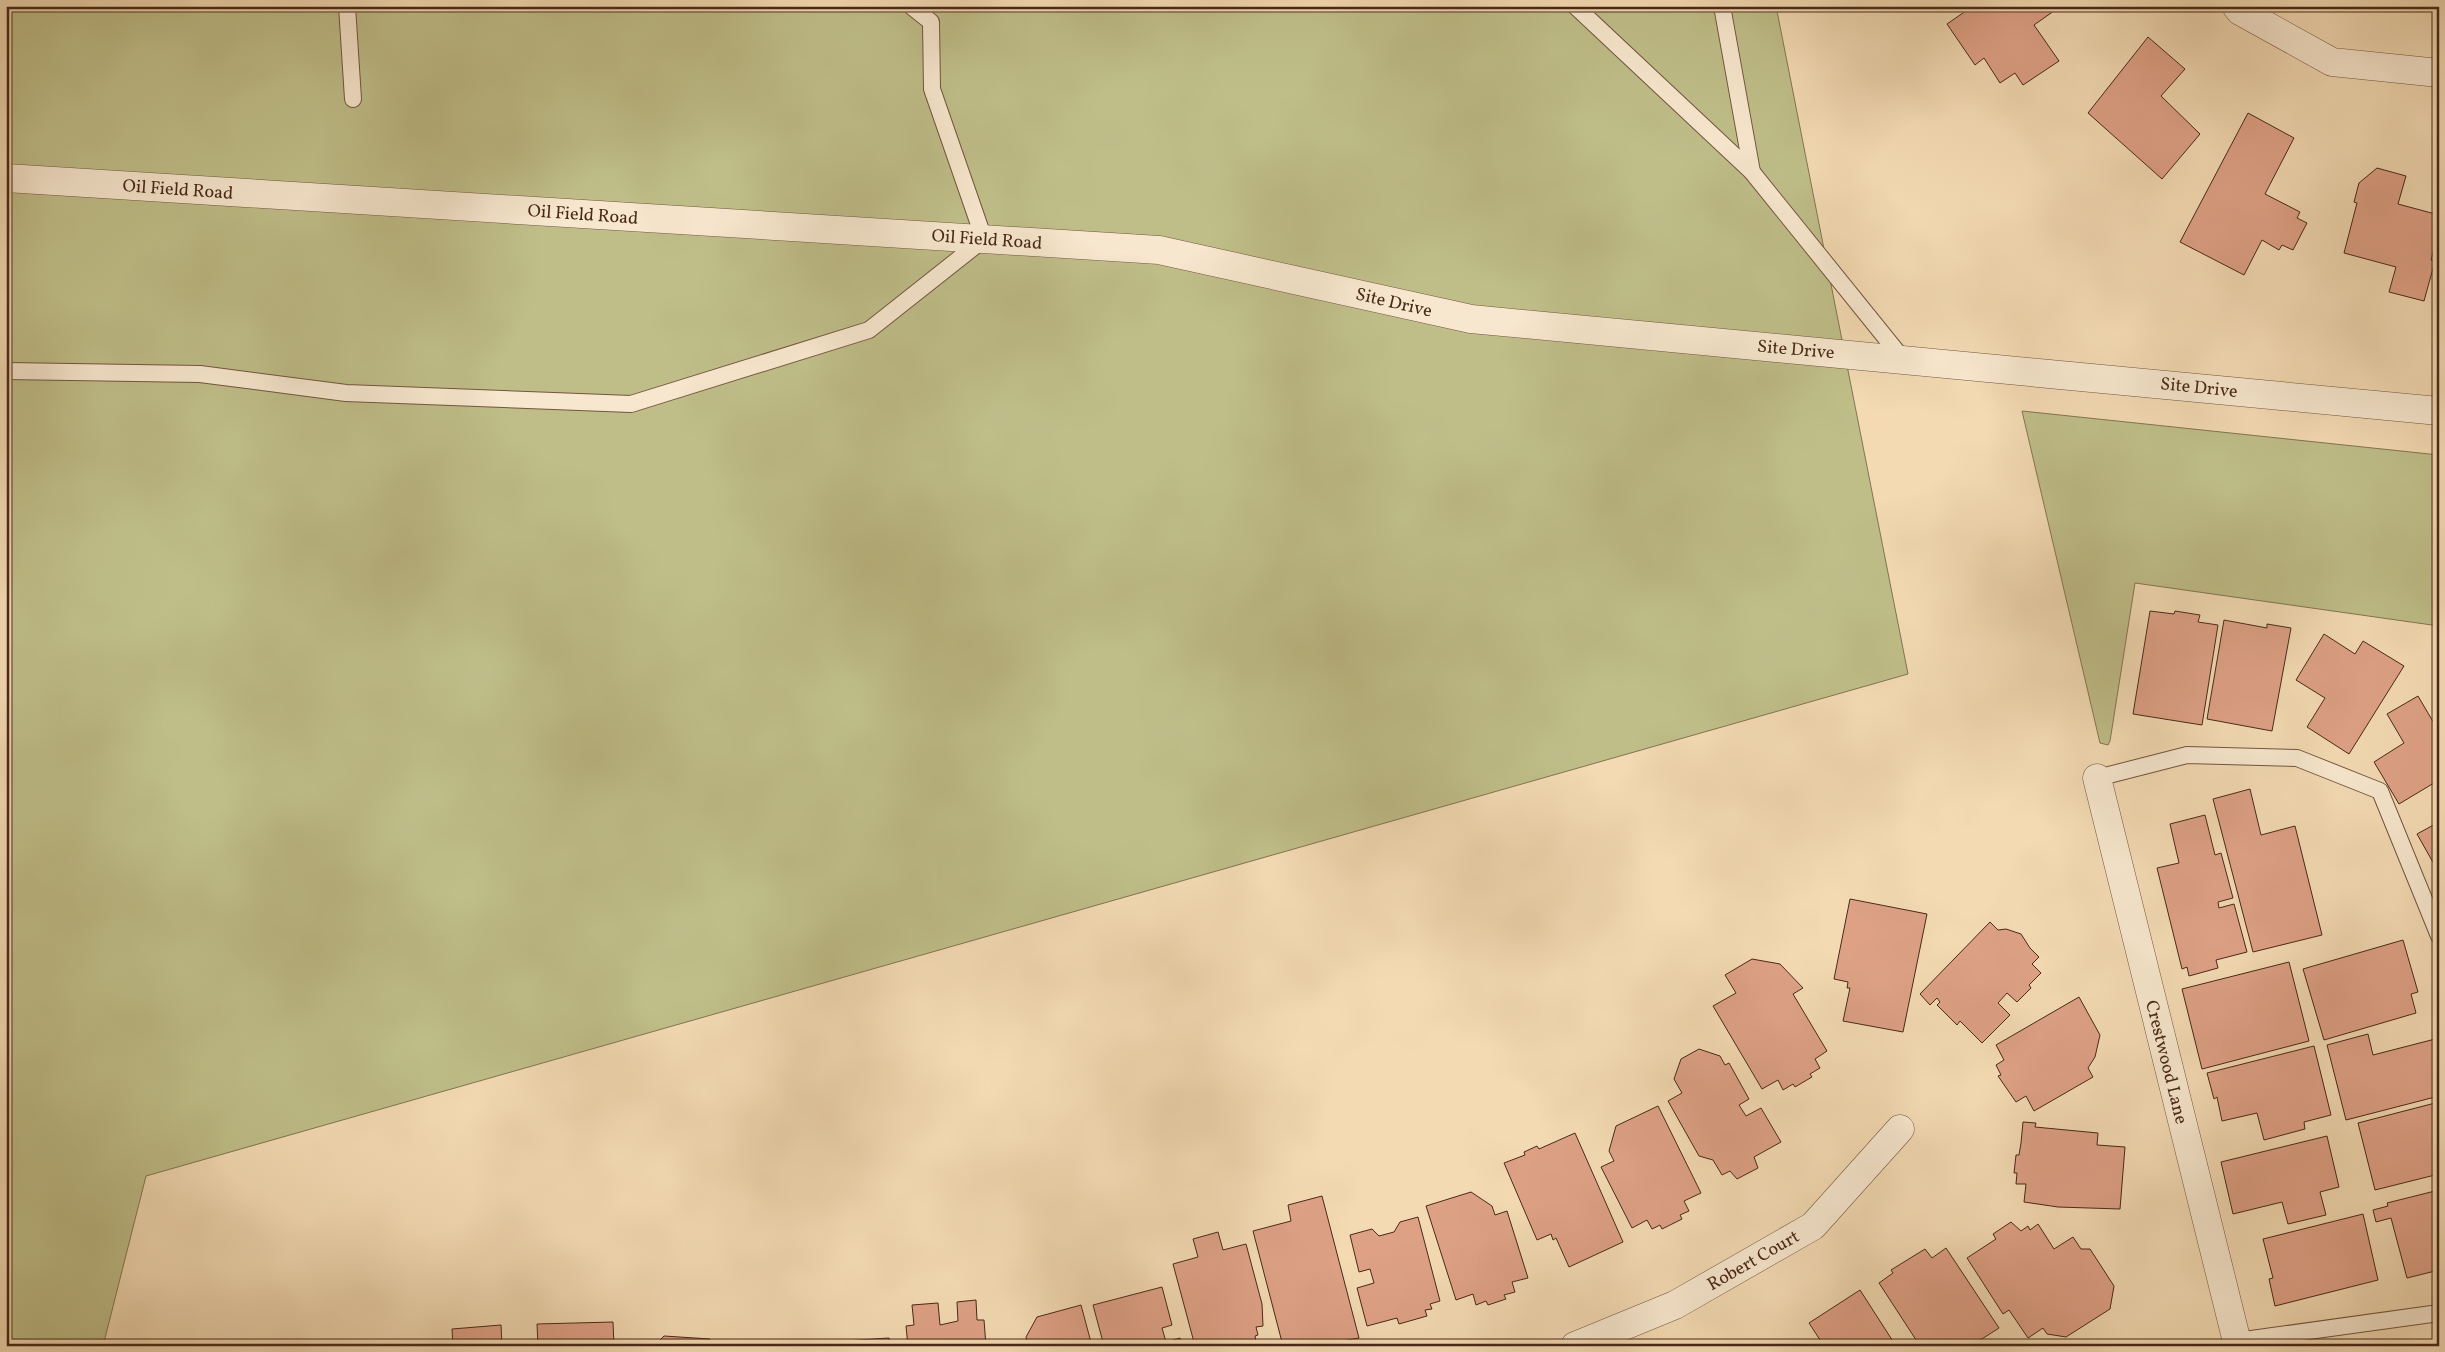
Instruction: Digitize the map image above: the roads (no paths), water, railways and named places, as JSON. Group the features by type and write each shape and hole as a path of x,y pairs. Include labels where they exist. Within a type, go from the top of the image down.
{"street":[{"path":"2236,6 2240,11 2332,62 2439,73"},
{"name":"Oil Field Road","path":"6,178 1159,250"},
{"name":"Site Drive","path":"1159,250 1471,320 1902,358 2439,411"},
{"name":"Crestwood Lane","path":"2097,778 2237,1343"},
{"name":"Robert Court","path":"1575,1346 1675,1305 1813,1226 1900,1129"}],"lane":[{"path":"347,6 353,99"},
{"path":"6,371 200,374 346,392 631,404 869,330 984,239 932,89 931,22 911,6"},
{"path":"1575,6 1752,172 1902,358"},
{"path":"1722,6 1752,172"},
{"path":"2097,778 2186,755 2297,758 2380,791 2439,936"},
{"path":"2237,1343 2439,1313"}]}
